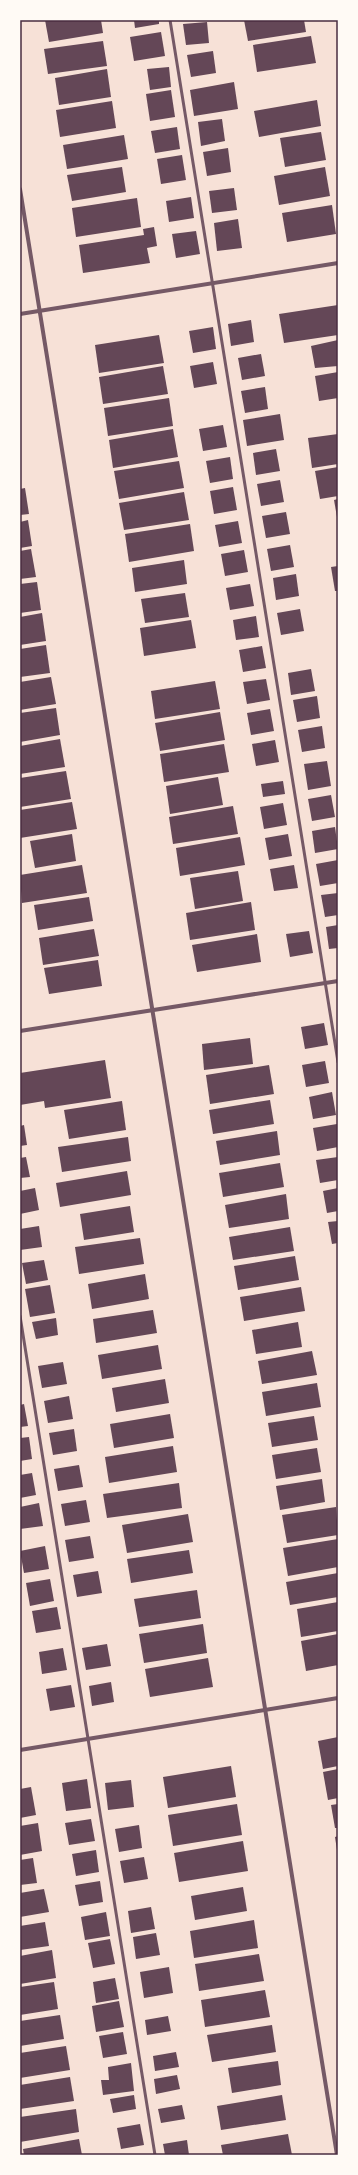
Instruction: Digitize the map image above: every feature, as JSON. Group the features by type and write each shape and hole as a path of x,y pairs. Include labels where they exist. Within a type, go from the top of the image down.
{"street":[{"path":"20,190 337,2155"},
{"path":"20,314 338,263"},
{"path":"20,1031 338,980"},
{"path":"20,1750 338,1698"}],"lane":[{"path":"170,20 338,1062"},
{"path":"20,1316 155,2155"}],"building":[{"path":"45,20 101,20 103,33 49,42"},
{"path":"134,20 159,20 159,24 135,28"},
{"path":"244,20 304,20 306,32 248,41"},
{"path":"207,22 209,43 186,45 183,24"},
{"path":"161,32 165,56 134,61 130,37"},
{"path":"311,36 316,63 257,72 253,45"},
{"path":"103,41 107,66 48,74 44,49"},
{"path":"213,51 216,73 191,77 187,55"},
{"path":"169,67 171,87 150,90 147,69"},
{"path":"107,69 111,97 59,105 55,78"},
{"path":"234,82 238,109 194,116 190,90"},
{"path":"171,90 175,117 150,121 146,94"},
{"path":"317,100 321,126 259,137 254,111"},
{"path":"112,101 116,128 60,137 56,110"},
{"path":"222,119 225,141 201,146 198,122"},
{"path":"177,127 180,149 155,153 151,131"},
{"path":"321,132 326,160 285,167 280,138"},
{"path":"124,135 128,159 67,169 63,145"},
{"path":"228,148 231,172 207,176 203,152"},
{"path":"182,155 186,180 161,184 157,159"},
{"path":"122,167 126,192 72,201 67,175"},
{"path":"325,167 330,196 279,205 274,176"},
{"path":"234,188 237,210 212,213 209,191"},
{"path":"191,197 194,218 169,222 166,201"},
{"path":"137,198 141,227 76,237 72,208"},
{"path":"332,205 336,234 287,242 282,213"},
{"path":"238,219 242,248 217,251 214,223"},
{"path":"154,227 157,246 147,248 150,263 83,273 79,245 144,235 143,229"},
{"path":"196,231 200,254 176,258 172,234"},
{"path":"338,305 338,335 284,343 279,314"},
{"path":"251,320 254,342 231,346 228,324"},
{"path":"213,327 216,349 193,353 189,331"},
{"path":"159,335 164,363 99,373 95,345"},
{"path":"338,340 338,366 315,368 311,346"},
{"path":"261,354 265,376 242,380 238,358"},
{"path":"213,362 217,384 194,388 190,366"},
{"path":"163,366 168,394 103,404 99,377"},
{"path":"338,372 338,398 319,401 315,376"},
{"path":"265,387 268,409 245,413 241,391"},
{"path":"169,398 173,426 108,436 104,408"},
{"path":"280,414 284,440 247,446 243,420"},
{"path":"223,425 227,447 203,451 199,429"},
{"path":"173,429 178,457 113,468 109,440"},
{"path":"338,434 338,464 312,468 308,438"},
{"path":"276,449 280,471 256,475 253,453"},
{"path":"230,457 233,479 210,483 206,461"},
{"path":"179,461 184,488 119,499 114,471"},
{"path":"338,467 338,496 320,499 315,471"},
{"path":"280,480 284,502 261,506 257,484"},
{"path":"233,487 237,510 214,514 210,491"},
{"path":"25,488 29,514 20,515 20,489"},
{"path":"184,492 189,520 124,530 119,503"},
{"path":"338,499 338,516 337,517 334,500"},
{"path":"286,512 290,534 266,538 262,516"},
{"path":"28,520 32,546 20,548 20,522"},
{"path":"238,521 242,543 219,547 215,525"},
{"path":"190,524 194,551 129,562 125,534"},
{"path":"290,545 294,567 271,571 267,549"},
{"path":"31,549 36,577 20,579 20,551"},
{"path":"244,550 248,572 225,576 221,554"},
{"path":"184,560 187,584 135,592 132,568"},
{"path":"338,566 338,591 335,591 331,567"},
{"path":"296,574 299,596 276,600 273,578"},
{"path":"37,582 41,610 20,613 20,584"},
{"path":"250,584 254,606 230,610 226,588"},
{"path":"185,593 189,617 145,623 141,599"},
{"path":"300,609 304,631 281,635 277,613"},
{"path":"42,613 46,641 20,645 20,617"},
{"path":"256,616 259,637 236,640 233,620"},
{"path":"191,620 196,648 144,656 140,628"},
{"path":"46,645 50,673 20,677 20,649"},
{"path":"262,646 266,668 243,672 239,650"},
{"path":"311,669 315,691 291,695 288,673"},
{"path":"51,677 56,704 20,710 20,682"},
{"path":"266,679 270,700 247,704 243,682"},
{"path":"215,681 220,709 155,719 151,691"},
{"path":"317,696 320,718 297,722 293,700"},
{"path":"56,708 60,735 20,742 20,713"},
{"path":"270,709 274,731 251,735 247,713"},
{"path":"220,712 225,740 160,751 155,723"},
{"path":"322,726 325,748 302,752 298,730"},
{"path":"60,739 65,767 20,774 20,746"},
{"path":"275,740 279,762 256,766 252,744"},
{"path":"224,744 229,772 164,782 160,754"},
{"path":"327,761 331,786 308,790 304,764"},
{"path":"66,771 71,799 20,807 20,778"},
{"path":"218,777 223,805 170,814 166,786"},
{"path":"283,781 285,794 263,797 261,784"},
{"path":"331,795 335,817 312,821 308,799"},
{"path":"72,802 77,829 20,838 20,810"},
{"path":"283,803 287,825 264,829 260,807"},
{"path":"233,806 238,834 173,844 169,817"},
{"path":"335,827 338,849 315,853 312,831"},
{"path":"72,834 76,861 35,868 30,841"},
{"path":"288,834 292,856 269,860 265,838"},
{"path":"240,837 245,865 180,876 176,848"},
{"path":"338,860 338,883 320,886 316,864"},
{"path":"82,865 87,893 22,903 20,875"},
{"path":"294,865 298,888 274,891 270,869"},
{"path":"238,871 243,901 195,909 190,878"},
{"path":"338,893 338,915 325,917 321,895"},
{"path":"89,897 93,921 38,930 34,905"},
{"path":"251,902 255,930 190,940 186,913"},
{"path":"338,925 338,948 329,949 326,927"},
{"path":"94,929 99,956 43,965 39,938"},
{"path":"309,931 313,953 290,957 286,934"},
{"path":"257,934 261,962 197,972 192,945"},
{"path":"98,960 102,986 49,994 44,968"},
{"path":"324,1023 328,1045 305,1049 301,1027"},
{"path":"250,1038 253,1064 204,1070 202,1044"},
{"path":"105,1060 111,1098 45,1108 44,1101 20,1105 20,1073"},
{"path":"325,1061 329,1083 306,1087 302,1065"},
{"path":"269,1065 274,1094 210,1104 206,1075"},
{"path":"332,1092 336,1115 313,1119 309,1097"},
{"path":"270,1100 274,1124 213,1134 209,1110"},
{"path":"122,1101 126,1130 69,1139 64,1110"},
{"path":"337,1124 338,1147 317,1151 313,1128"},
{"path":"24,1125 27,1145 20,1146 20,1126"},
{"path":"277,1131 280,1155 220,1165 216,1141"},
{"path":"128,1137 131,1161 62,1172 58,1147"},
{"path":"26,1157 30,1177 20,1178 20,1158"},
{"path":"338,1157 338,1180 320,1183 316,1160"},
{"path":"280,1163 284,1187 223,1197 219,1173"},
{"path":"127,1171 131,1195 60,1207 56,1183"},
{"path":"35,1188 39,1210 20,1214 20,1191"},
{"path":"338,1188 338,1211 327,1213 323,1191"},
{"path":"286,1194 289,1219 229,1228 225,1205"},
{"path":"130,1206 134,1232 84,1240 80,1214"},
{"path":"338,1221 338,1243 332,1244 328,1222"},
{"path":"39,1226 42,1247 20,1250 20,1229"},
{"path":"290,1227 294,1251 233,1260 229,1237"},
{"path":"140,1238 144,1264 79,1274 75,1247"},
{"path":"295,1256 299,1280 238,1290 234,1266"},
{"path":"44,1260 48,1280 26,1284 22,1263"},
{"path":"145,1274 149,1299 92,1309 88,1284"},
{"path":"50,1285 55,1313 30,1317 25,1289"},
{"path":"301,1287 305,1311 244,1321 240,1297"},
{"path":"153,1310 157,1333 96,1343 93,1319"},
{"path":"56,1318 58,1335 36,1339 32,1322"},
{"path":"298,1322 302,1347 256,1354 252,1330"},
{"path":"158,1345 162,1369 102,1379 98,1355"},
{"path":"312,1351 317,1375 262,1384 258,1361"},
{"path":"63,1362 67,1384 42,1388 38,1366"},
{"path":"165,1379 169,1403 116,1412 112,1388"},
{"path":"317,1383 321,1407 266,1416 262,1392"},
{"path":"69,1396 73,1419 48,1423 44,1401"},
{"path":"24,1404 28,1426 20,1427 20,1405"},
{"path":"170,1414 174,1438 114,1448 110,1424"},
{"path":"314,1416 318,1440 272,1447 268,1423"},
{"path":"74,1429 77,1451 53,1455 49,1433"},
{"path":"29,1437 32,1459 20,1461 20,1438"},
{"path":"173,1446 177,1472 109,1483 105,1457"},
{"path":"317,1448 321,1472 276,1479 272,1455"},
{"path":"79,1465 83,1487 58,1491 54,1469"},
{"path":"32,1473 36,1495 20,1498 20,1475"},
{"path":"322,1479 325,1502 280,1510 276,1486"},
{"path":"179,1483 182,1508 107,1518 103,1494"},
{"path":"86,1500 90,1522 65,1526 61,1504"},
{"path":"39,1503 43,1526 20,1529 20,1507"},
{"path":"336,1507 338,1535 287,1543 282,1515"},
{"path":"188,1514 193,1542 127,1553 122,1525"},
{"path":"90,1536 94,1558 69,1562 65,1540"},
{"path":"338,1539 338,1567 288,1576 283,1548"},
{"path":"45,1546 49,1569 24,1573 20,1551"},
{"path":"189,1550 193,1573 131,1583 127,1559"},
{"path":"98,1571 102,1593 77,1597 73,1575"},
{"path":"338,1573 338,1597 290,1605 286,1582"},
{"path":"50,1579 54,1601 30,1606 26,1583"},
{"path":"197,1590 201,1618 139,1627 134,1599"},
{"path":"338,1602 338,1631 301,1637 297,1609"},
{"path":"57,1607 61,1629 36,1633 32,1611"},
{"path":"203,1624 207,1653 144,1663 139,1634"},
{"path":"338,1634 338,1665 306,1671 301,1641"},
{"path":"107,1644 111,1666 86,1670 82,1648"},
{"path":"63,1648 67,1670 42,1674 39,1652"},
{"path":"208,1658 213,1687 150,1697 145,1669"},
{"path":"111,1682 114,1702 92,1706 89,1686"},
{"path":"71,1685 75,1707 50,1711 46,1689"},
{"path":"338,1737 338,1766 323,1769 318,1741"},
{"path":"231,1766 236,1797 168,1808 163,1777"},
{"path":"338,1769 338,1798 328,1800 323,1772"},
{"path":"87,1779 91,1808 66,1811 62,1783"},
{"path":"131,1780 134,1807 108,1810 105,1783"},
{"path":"31,1787 36,1815 20,1818 20,1789"},
{"path":"237,1804 242,1835 173,1846 168,1815"},
{"path":"338,1804 338,1828 335,1828 331,1805"},
{"path":"91,1819 95,1841 69,1845 65,1823"},
{"path":"38,1823 42,1851 20,1855 20,1826"},
{"path":"139,1825 142,1848 119,1852 115,1829"},
{"path":"338,1836 338,1850 337,1850 335,1837"},
{"path":"243,1841 248,1871 179,1882 174,1853"},
{"path":"96,1850 99,1872 76,1876 72,1854"},
{"path":"144,1857 148,1879 124,1883 120,1861"},
{"path":"33,1858 37,1883 20,1885 20,1860"},
{"path":"100,1881 103,1902 79,1906 75,1885"},
{"path":"243,1887 247,1911 195,1920 191,1896"},
{"path":"44,1889 49,1912 20,1917 20,1893"},
{"path":"151,1907 155,1929 131,1933 128,1911"},
{"path":"106,1912 110,1936 85,1940 81,1917"},
{"path":"254,1920 258,1948 194,1958 190,1931"},
{"path":"45,1922 49,1946 20,1950 20,1926"},
{"path":"156,1933 160,1955 136,1959 133,1937"},
{"path":"110,1939 115,1964 93,1968 88,1943"},
{"path":"52,1950 56,1978 20,1984 20,1956"},
{"path":"259,1954 264,1981 199,1991 195,1964"},
{"path":"169,1967 173,1993 144,1998 140,1972"},
{"path":"115,1978 119,1999 96,2003 93,1982"},
{"path":"54,1982 58,2009 20,2015 20,1987"},
{"path":"265,1990 270,2017 205,2027 201,2000"},
{"path":"119,2001 124,2027 96,2032 92,2006"},
{"path":"60,2015 64,2039 20,2046 20,2021"},
{"path":"168,2016 171,2031 147,2035 145,2020"},
{"path":"272,2025 276,2052 212,2062 207,2035"},
{"path":"123,2032 127,2054 103,2058 99,2036"},
{"path":"66,2046 70,2070 20,2078 20,2053"},
{"path":"176,2052 179,2067 155,2071 153,2056"},
{"path":"278,2061 281,2085 232,2093 228,2068"},
{"path":"131,2063 134,2091 103,2095 101,2080 109,2080 108,2067"},
{"path":"177,2075 180,2089 156,2094 154,2079"},
{"path":"70,2077 74,2101 20,2109 20,2085"},
{"path":"134,2095 136,2109 113,2113 110,2099"},
{"path":"282,2095 286,2120 221,2130 217,2106"},
{"path":"182,2105 185,2119 161,2123 158,2109"},
{"path":"76,2109 79,2132 20,2142 20,2117"},
{"path":"140,2124 144,2145 121,2149 117,2128"},
{"path":"288,2134 292,2155 223,2155 221,2145"},
{"path":"79,2139 82,2155 24,2155 23,2149"},
{"path":"187,2140 189,2155 165,2155 163,2144"}]}
